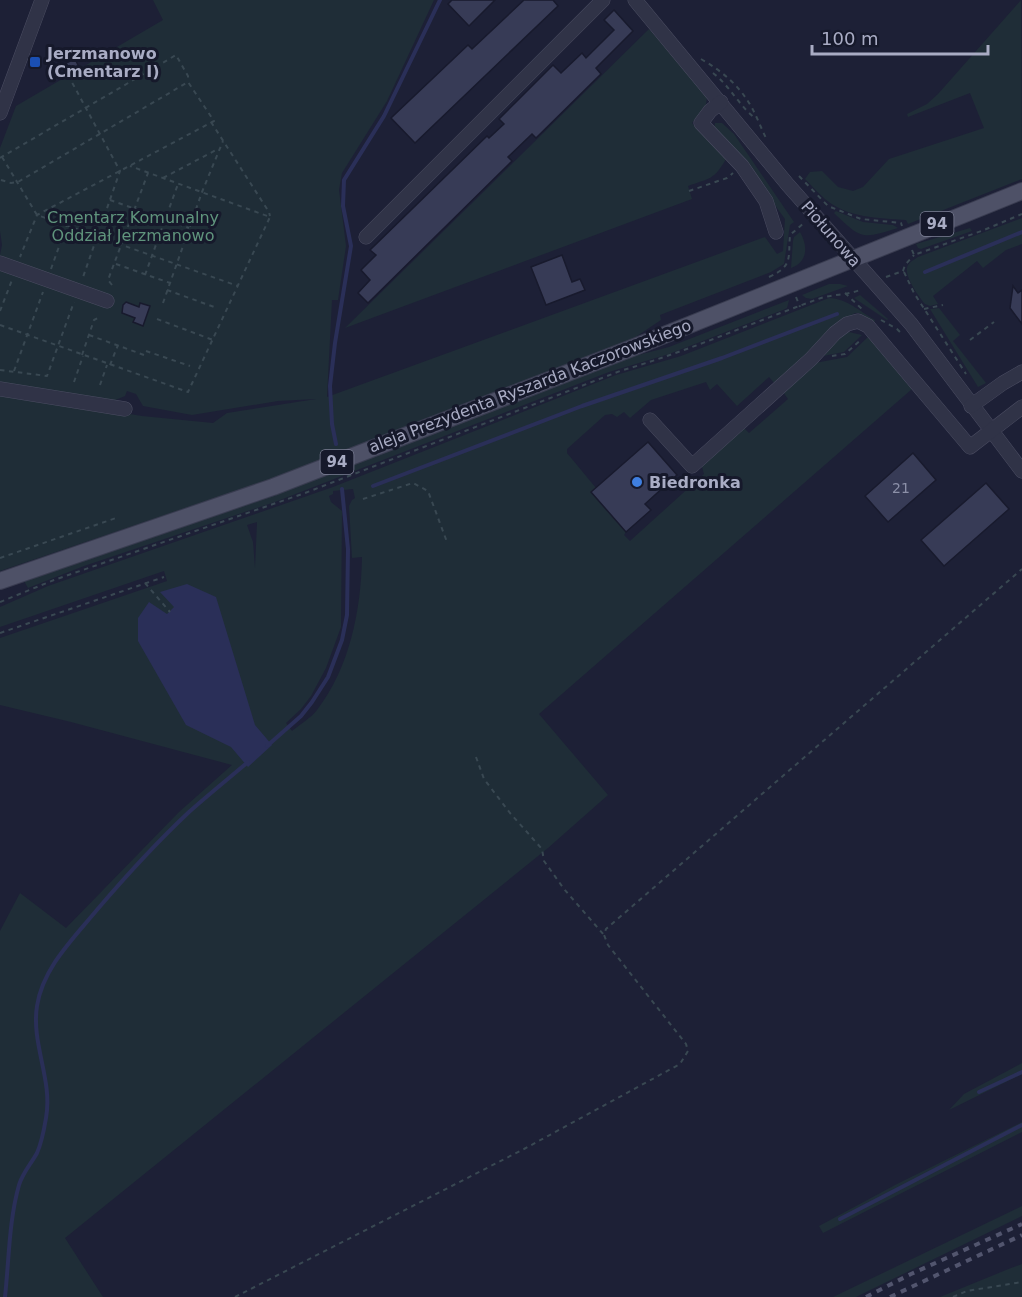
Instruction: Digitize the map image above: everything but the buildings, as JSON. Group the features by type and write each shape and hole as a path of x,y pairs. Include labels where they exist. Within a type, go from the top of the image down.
{"main road":[{"name":"aleja Prezydenta Ryszarda Kaczorowskiego","path":"0,580 273,487 632,348 1022,191"}],"street":[{"path":"0,113 42,0"},
{"path":"366,237 603,0"},
{"name":"Piołunowa","path":"635,0 788,185 911,324 1022,471"},
{"path":"721,102 701,123 742,166 766,201 776,232"},
{"path":"0,263 107,301"},
{"path":"650,420 692,466 811,359 835,333 847,324 858,321 872,330 970,447 1022,407"},
{"path":"971,406 1003,382 1022,372"},
{"path":"0,389 125,409"}],"path":[{"path":"0,311 37,215 214,121 188,82 188,76 176,54 1,158 37,215 238,286"},
{"path":"756,119 748,113 721,79 708,69 704,61 726,75 748,102 767,139"},
{"path":"0,370 47,376 120,171 68,75"},
{"path":"1,180 11,183 18,182 188,82"},
{"path":"0,325 188,392 270,217 211,122"},
{"path":"163,303 202,192 223,141"},
{"path":"163,178 218,149"},
{"path":"130,166 270,217"},
{"path":"689,191 727,178 742,166"},
{"path":"792,169 828,206 861,219 901,223 902,226"},
{"path":"112,285 108,280 148,172"},
{"path":"146,275 178,183"},
{"path":"110,200 189,228"},
{"path":"969,380 914,293 903,271 914,255 1022,214"},
{"path":"14,372 67,224"},
{"path":"784,269 788,264 790,235 796,228"},
{"path":"910,246 914,255"},
{"path":"114,264 170,283"},
{"path":"894,274 903,271"},
{"path":"167,290 217,308"},
{"path":"0,602 54,580 305,493 584,384 666,358 824,297 844,292 856,292"},
{"path":"844,292 871,314"},
{"path":"924,309 943,305"},
{"path":"74,382 94,320 100,317"},
{"path":"157,319 213,340"},
{"path":"811,359 845,354 881,320 897,329 903,336"},
{"path":"970,340 994,322"},
{"path":"89,335 144,355"},
{"path":"100,385 118,345"},
{"path":"146,351 190,366"},
{"path":"363,500 413,483 428,491 447,542"},
{"path":"0,558 116,518"},
{"path":"604,935 606,928 613,921 1022,569"},
{"path":"0,633 164,576"},
{"path":"145,583 170,612"},
{"path":"235,1297 534,1143 680,1064 688,1051 682,1039 608,945 604,935 543,861 542,849 484,779 476,757"},
{"path":"953,1297 967,1291 1022,1282"}],"green space":[{"name":"Cmentarz Komunalny Oddział Jerzmanowo","path":"153,0 434,0 387,101 342,173 339,190 346,246 338,300 332,300 327,397 765,237 777,254 783,251 785,219 714,130 715,123 722,123 734,134 794,222 790,225 784,264 771,272 660,315 661,320 634,338 286,474 0,571 0,393 142,416 213,423 227,413 316,399 278,401 192,415 143,406 136,394 127,391 125,396 113,401 0,383 0,255 2,245 0,148 16,106 163,20"},
{"path":"1021,0 1022,179 908,224 906,220 864,216 843,210 825,199 805,179 810,172 822,171 838,187 853,191 863,187 889,159 984,128 970,93 908,117 907,114 927,104 938,94"},
{"path":"649,29 707,96 706,105 692,123 726,159 711,177 688,186 692,199 345,328"},
{"path":"836,211 863,222 893,225 898,228 863,235 843,222 834,213"},
{"path":"1022,218 1022,244 1006,250 983,268 977,261 933,296 938,304 930,306 925,304 910,282 907,268 910,263 918,257"},
{"path":"970,228 972,231 921,249 916,244"},
{"path":"800,232 805,253 801,262 791,268 794,237"},
{"path":"829,284 848,286 812,299 802,295"},
{"path":"860,295 888,319 854,298"},
{"path":"829,298 848,303 875,320 874,323 859,313 855,313 834,325 811,351 775,384 769,377 737,406 717,384 710,390 706,382 651,400 630,418 624,412 617,417 612,414 605,415 567,449 567,453 596,488 592,493 626,532 624,535 630,541 704,474 702,467 704,461 743,427 749,433 788,399 783,392 815,363 847,357 869,336 912,389 539,714 608,795 548,848 65,1238 103,1297 0,1297 0,931 20,893 66,928 179,812 232,765 0,705 0,638 167,581 164,571 0,627 0,607 48,586 333,487 616,375 681,356","holes":["353,489 355,498 349,506 352,558 362,557 359,597 352,637 338,675 328,693 315,713 292,731 286,723 311,696 326,668 341,627 342,511 331,502 329,496 333,494 333,491","257,522 255,568 253,542 247,525"]},
{"path":"789,300 787,308 783,310 669,354 609,372 275,502 84,566 28,588 24,581 627,358 669,347"},
{"path":"939,308 960,335 953,341 986,383 978,387 930,309"},
{"path":"849,332 862,335 844,352 823,356 839,337"},
{"path":"1022,1063 1022,1074 949,1110 964,1094"},
{"path":"1022,1122 1022,1132 823,1233 819,1226 895,1185"},
{"path":"1022,1206 1022,1216 856,1297 833,1297"},
{"path":"1022,1264 1022,1297 940,1297 1011,1268"}],"water":[{"path":"187,584 216,597 255,725 272,745 248,767 231,747 186,725 138,641 138,618 149,602 167,614 174,607 160,592"}],"waterway":[{"path":"336,444 332,424 330,386 351,246 343,206 344,180 384,116 440,0"},
{"path":"925,272 1022,232"},
{"path":"373,486 582,406 722,358 837,314"},
{"path":"267,746 301,716 312,702 328,677 342,640 347,615 348,549 342,489"},
{"path":"5,1297 11,1226 16,1198 23,1176 39,1149 46,1118 47,1090 36,1020 40,992 45,979 68,944 141,860 189,812 248,762"},
{"path":"979,1092 1022,1072"},
{"path":"840,1219 1022,1125"}],"railway":[{"path":"866,1297 1022,1224"},
{"path":"890,1297 1022,1235"}],"place":[{"name":"Jerzmanowo (Cmentarz I)","path":"35,62"},
{"name":"Biedronka","path":"637,482"}]}
